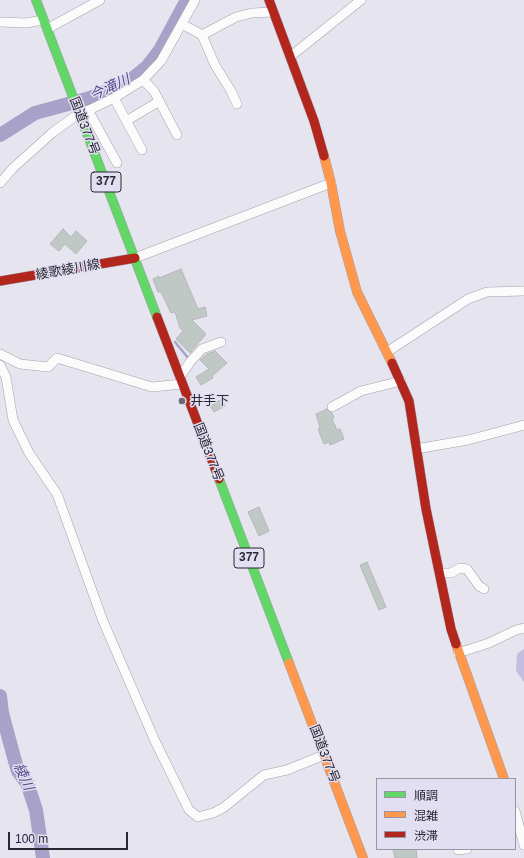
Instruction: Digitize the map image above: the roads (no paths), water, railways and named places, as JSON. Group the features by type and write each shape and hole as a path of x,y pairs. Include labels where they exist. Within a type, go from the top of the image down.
{"main road":[{"name":"国道377号","path":"36,0 76,105 84,112 135,258 363,858"},
{"path":"269,0 314,121 331,184 340,231 357,292 401,381 409,401 416,449 439,573 458,653 504,778"},
{"name":"綾歌綾川線","path":"0,281 135,258"}],"street":[{"path":"47,29 100,0"},
{"path":"0,183 13,168 52,133 84,112 114,98 143,80 161,61 195,0"},
{"path":"291,56 362,0"},
{"path":"202,35 236,16 252,12 273,12"},
{"path":"0,22 26,23 43,20"},
{"path":"182,24 202,35 215,64 237,104"},
{"path":"143,80 154,91 158,102 177,135"},
{"path":"114,98 142,150"},
{"path":"126,121 158,102"},
{"path":"84,112 118,163"},
{"path":"135,258 331,184"},
{"path":"387,352 468,299 487,292 524,291"},
{"path":"0,354 20,364 48,367 57,358 152,387 181,380 190,362 202,349 221,342"},
{"path":"0,365 6,376 13,420 30,453 57,494 103,622 143,716 189,810 198,817 213,813 223,808 264,775 286,770 324,755"},
{"path":"332,407 361,391 401,381"},
{"path":"416,449 468,440 524,425"},
{"path":"439,573 451,573 460,568 467,569 478,586 484,589"},
{"path":"458,653 489,643 516,630 524,628"},
{"path":"521,820 518,833 524,845"}],"waterway":[{"name":"今滝川","path":"0,135 35,113 90,98 126,84 147,67 160,50 187,0"},
{"path":"175,342 189,359"},
{"name":"綾川","path":"0,696 2,713 18,771 27,783 36,810 43,858"}],"place":[{"name":"井手下","path":"182,401"}]}
